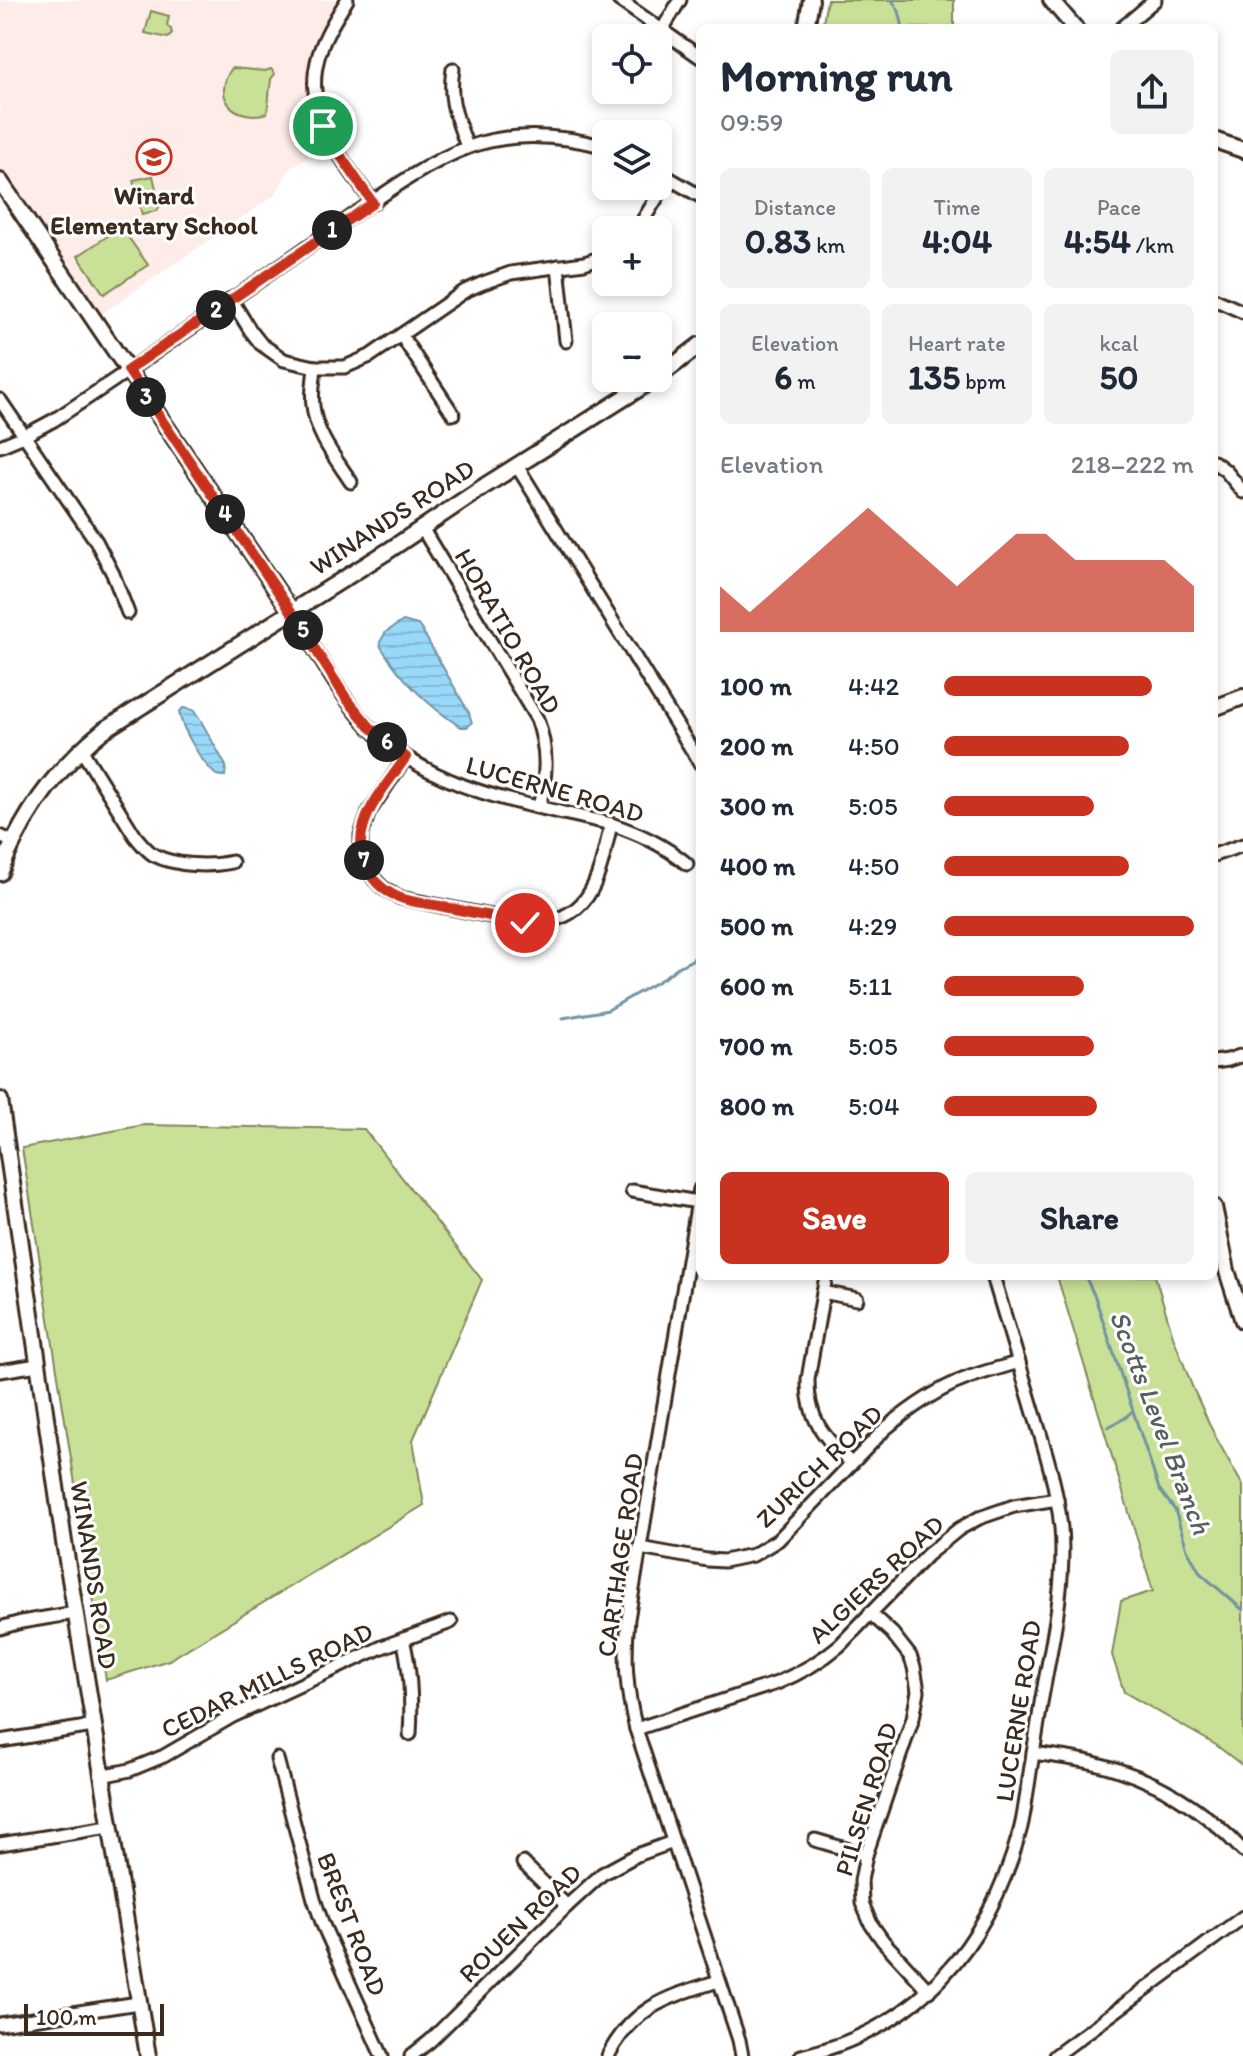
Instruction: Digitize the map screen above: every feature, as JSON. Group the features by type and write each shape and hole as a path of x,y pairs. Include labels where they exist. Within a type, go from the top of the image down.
{"street":[{"path":"347,0 319,55 315,93 323,126 331,142 373,203"},
{"path":"619,0 653,24"},
{"path":"666,24 680,0"},
{"path":"807,24 811,0"},
{"path":"1051,0 1072,24"},
{"path":"1127,24 1155,0"},
{"path":"672,37 696,54"},
{"path":"453,69 451,102 467,147"},
{"path":"0,446 54,420 430,165 467,147 500,139 551,136 592,144"},
{"path":"1218,141 1243,150"},
{"path":"672,180 696,194"},
{"path":"0,181 291,611"},
{"path":"231,299 250,330 271,353 284,360 315,367 345,367 358,363 465,291 483,283 511,273 592,260"},
{"path":"558,266 566,341"},
{"path":"1218,301 1243,312"},
{"path":"401,335 453,414"},
{"name":"WINANDS ROAD","path":"672,366 696,348"},
{"path":"315,367 313,408 317,424 351,482"},
{"name":"WINANDS ROAD","path":"0,873 6,839 19,828 46,787 81,749 117,721 633,392"},
{"path":"0,400 96,541 128,613"},
{"path":"1218,465 1243,492"},
{"path":"517,466 696,757"},
{"name":"HORATIO ROAD","path":"422,528 537,719 543,735 546,768 539,807"},
{"name":"LUCERNE ROAD","path":"291,611 358,714 385,741 427,771 470,790 611,824 656,841 687,864"},
{"path":"1218,706 1243,697"},
{"path":"81,749 144,847 163,859 198,865 232,862"},
{"path":"406,757 369,812 361,835 361,847 368,869 383,888 401,898 525,923 550,921 573,911 594,889 611,824"},
{"path":"1218,854 1243,845"},
{"path":"1218,1061 1243,1055"},
{"name":"WINANDS ROAD","path":"0,1105 75,1613 148,2056"},
{"path":"632,1191 696,1196"},
{"name":"CARTHAGE ROAD","path":"696,1214 628,1619 626,1685 636,1729 742,2056"},
{"path":"1218,1227 1227,1271 1243,1321"},
{"path":"825,1280 808,1395 815,1421 830,1444 851,1463"},
{"name":"LUCERNE ROAD","path":"801,2056 829,2049 873,2029 929,1991 965,1952 980,1930 1005,1881 1020,1831 1059,1599 1062,1546 1050,1466 994,1280"},
{"path":"823,1292 857,1299"},
{"name":"ZURICH ROAD","path":"640,1548 707,1560 724,1561 753,1555 778,1540 894,1422 931,1396 964,1379 1019,1362"},
{"path":"0,1371 38,1365"},
{"name":"ALGIERS ROAD","path":"636,1729 799,1674 833,1651 927,1555 959,1529 979,1518 1014,1506 1057,1499"},
{"path":"0,1628 75,1613"},
{"name":"PILSEN ROAD","path":"870,1613 892,1633 910,1656 918,1691 913,1718 866,1855 860,1891 871,1924 929,1991"},
{"name":"CEDAR MILLS ROAD","path":"101,1776 130,1770 164,1756 233,1716 382,1647 451,1622"},
{"path":"403,1639 411,1679 410,1734"},
{"path":"0,1741 93,1726"},
{"path":"1033,1753 1093,1763 1144,1779 1206,1816 1243,1851"},
{"name":"BREST ROAD","path":"277,1759 323,1925 382,2056"},
{"path":"0,1844 109,1827"},
{"path":"815,1840 866,1855"},
{"name":"ROUEN ROAD","path":"411,2056 602,1874 637,1855 673,1842"},
{"path":"523,1863 567,1906"},
{"path":"1061,2054 1243,1917"},
{"path":"608,2056 620,2035 644,2011 669,1997 718,1981"},
{"path":"0,2024 138,2003"}],"shaded area":[{"name":"Winard Elementary School","path":"0,0 339,0 316,43 309,72 310,109 326,146 290,168 275,195 100,315 0,167"}],"green space":[{"path":"827,0 954,0 954,24 823,24"},
{"path":"151,11 169,16 167,26 172,34 168,38 145,33"},
{"path":"232,68 271,69 275,74 271,79 267,113 245,114 229,105 224,89"},
{"path":"153,176 160,206 156,211 142,215 133,180"},
{"path":"121,227 148,265 104,294 78,256"},
{"path":"144,1125 364,1129 482,1280 413,1440 424,1505 169,1660 106,1680 22,1148"},
{"path":"1058,1280 1156,1280 1192,1386 1243,1486 1243,1766 1216,1745 1124,1692 1112,1655 1121,1601 1153,1591"}],"water":[{"path":"403,621 418,625 423,632 469,713 472,723 467,727 461,727 426,701 406,681 381,647 380,642 386,632"},
{"path":"183,708 193,710 201,721 226,766 225,776 215,774 197,752 179,712"}],"waterway":[{"name":"Scotts Level Branch","path":"892,0 902,24"},
{"path":"563,1018 608,1010 696,956"},
{"name":"Scotts Level Branch","path":"1087,1280 1159,1489 1175,1510 1187,1549 1200,1573 1243,1610"},
{"path":"1108,1427 1131,1412"}],"place":[{"name":"Winard Elementary School","path":"154,157"}],"route":[{"path":"323,126 373,203 128,370 346,698 370,727 406,757 369,812 361,835 364,859 374,879 391,894 401,898 525,923"}]}
